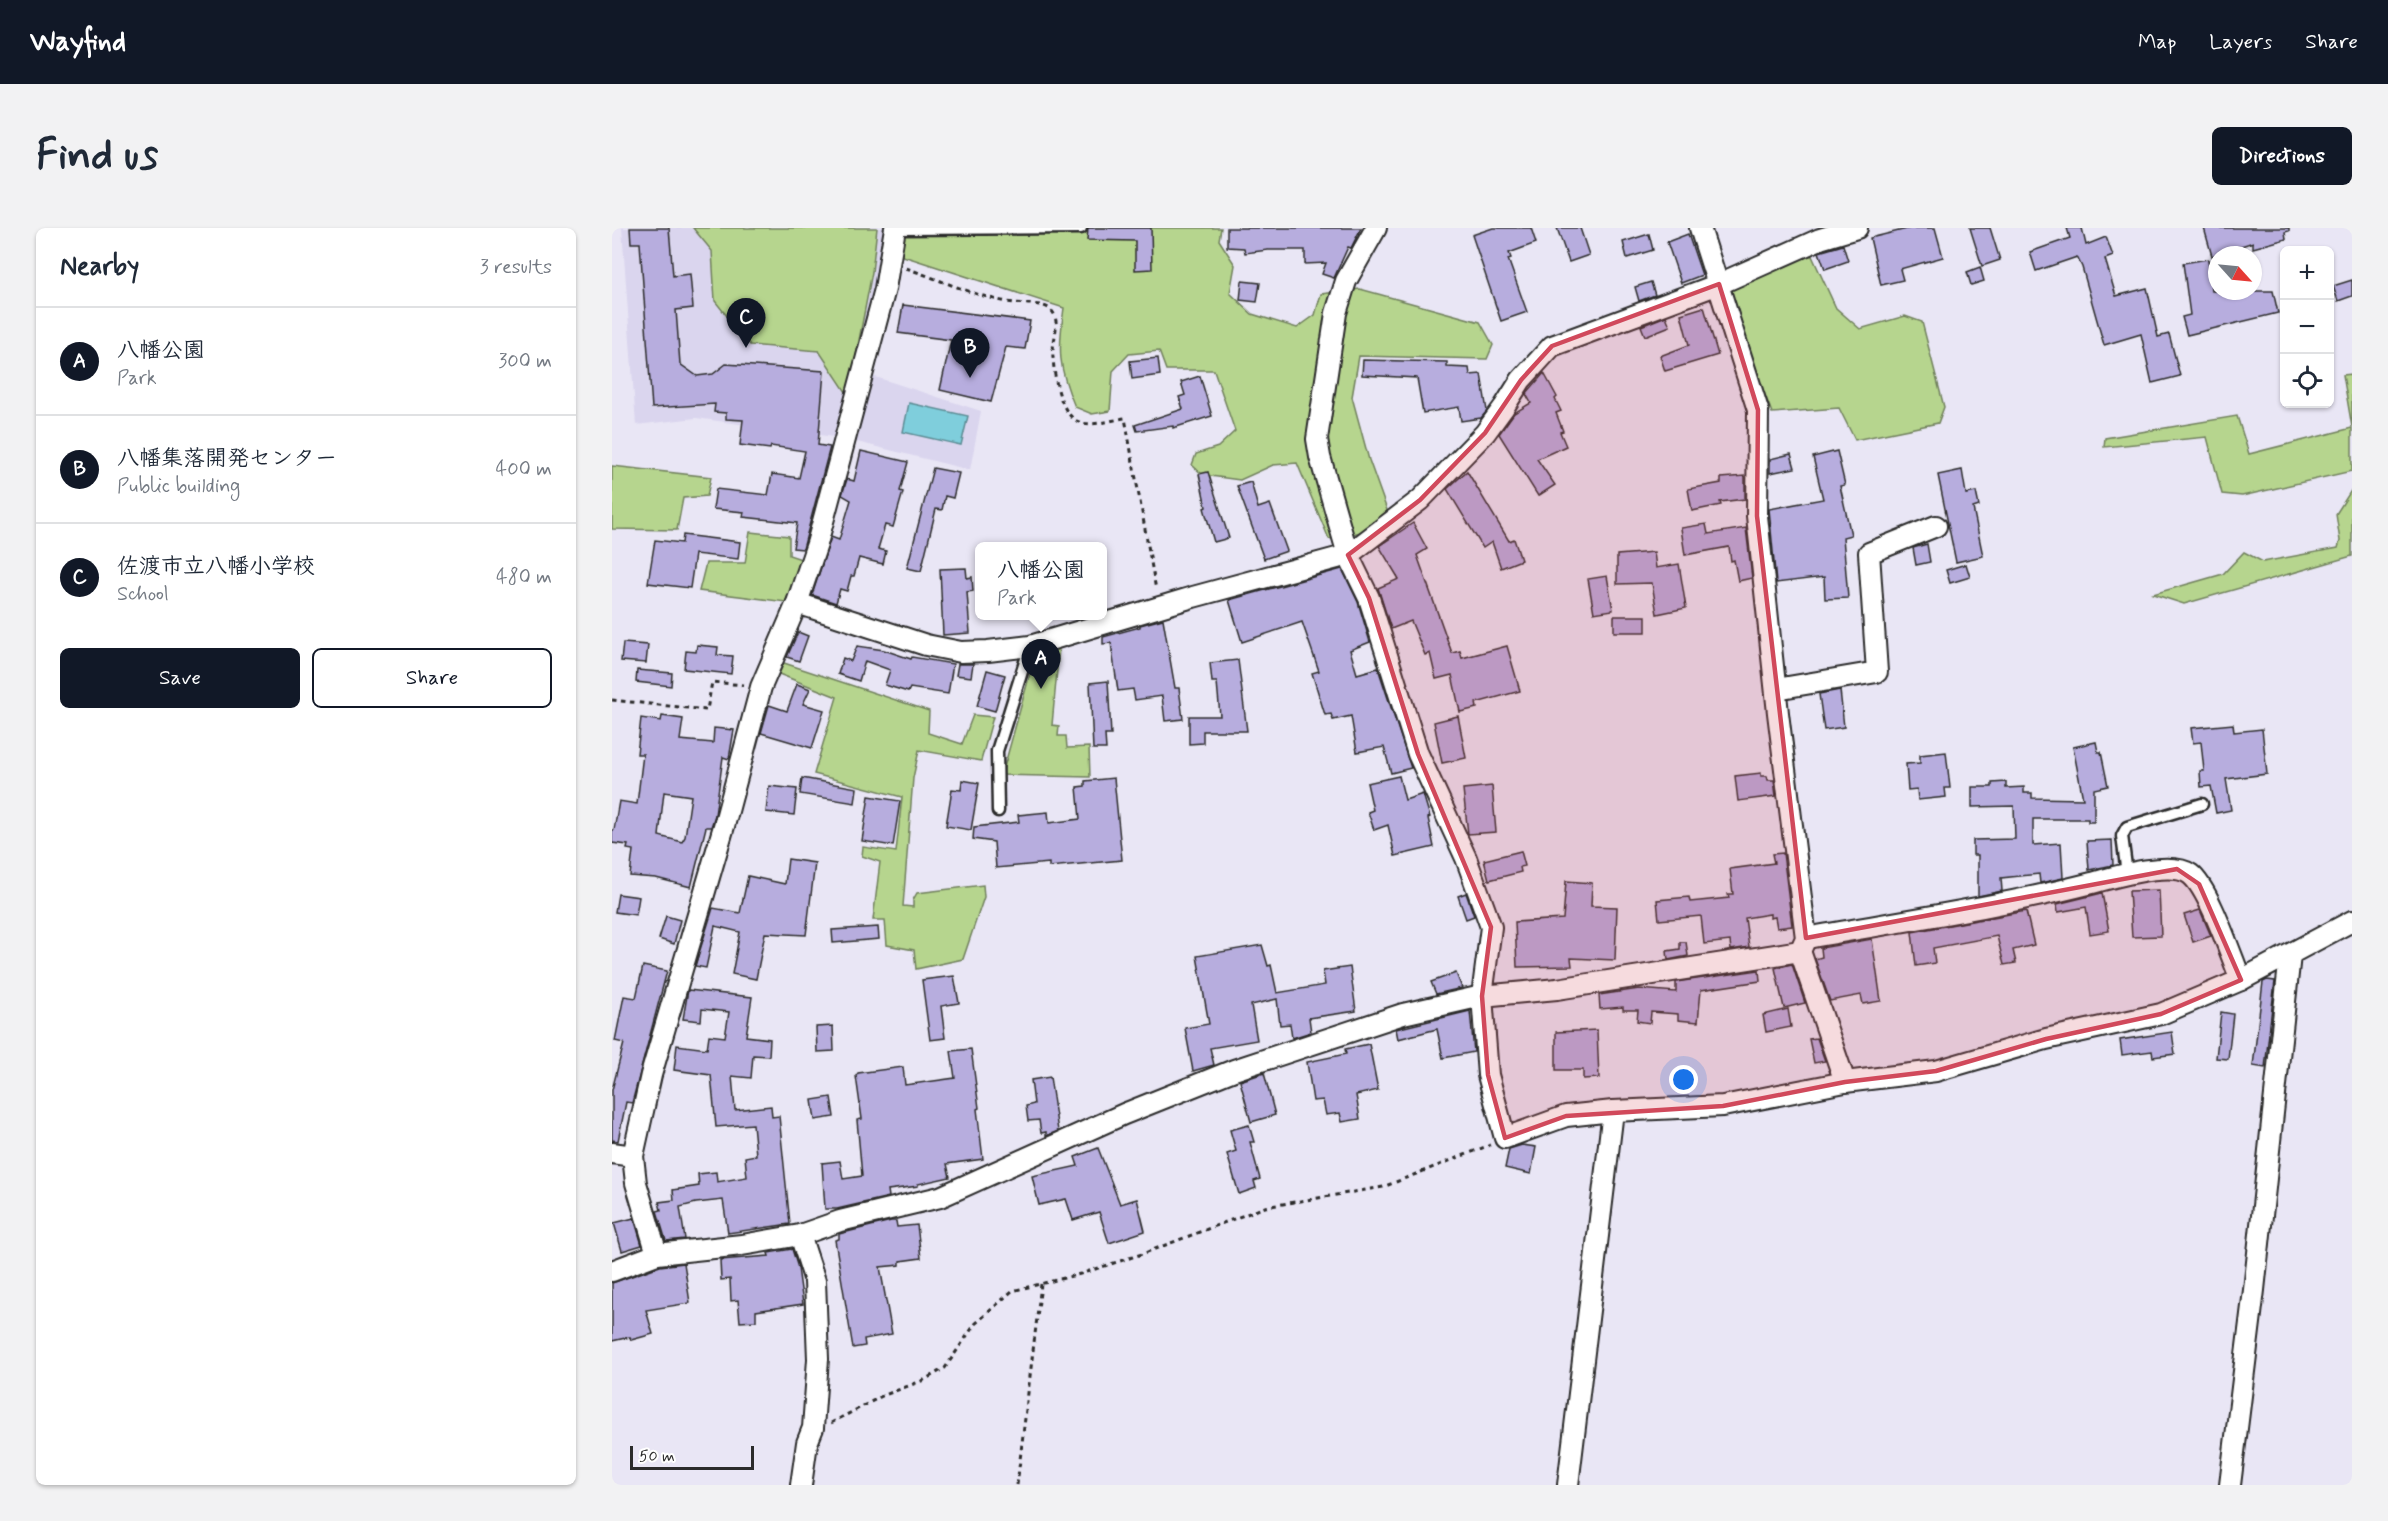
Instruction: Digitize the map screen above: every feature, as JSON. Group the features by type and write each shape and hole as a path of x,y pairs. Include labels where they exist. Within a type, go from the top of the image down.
{"street":[{"path":"1376,228 1346,281 1336,313 1317,439 1348,555 1369,598 1418,754 1466,858 1491,927 1482,996 1488,1075 1505,1138 1566,1116 1613,1110 1724,1106 1845,1082 1935,1071 2046,1039 2161,1014 2241,980 2352,921"},
{"path":"1700,228 1758,410 1757,516 1803,944 1845,1082"},
{"path":"797,603 926,645 961,652 1030,646 1348,555 1420,500 1485,433 1521,380 1552,346 1719,284 1820,239 1857,228"},
{"path":"657,1254 636,1183 633,1156 651,1075 724,826 761,687 797,603 817,544 885,289 895,229"},
{"path":"1776,689 1877,672 1869,553 1935,526"},
{"path":"612,1271 657,1254 742,1245 800,1235 840,1221 940,1197 1124,1114 1234,1070 1403,1014 1482,996 1601,983 1803,944 2038,897 2127,874 2176,868 2190,874 2207,897 2241,980"},
{"path":"2230,1485 2254,1290 2290,955"},
{"path":"1568,1485 1613,1110"},
{"path":"612,1153 633,1156"},
{"path":"800,1235 815,1281 818,1359 813,1428 807,1443 801,1485"}],"lane":[{"path":"895,229 1081,228"},
{"path":"998,811 997,751 1030,646"},
{"path":"2127,874 2122,836 2127,827 2202,804"}],"path":[{"path":"890,263 1005,302 1048,307 1055,314 1056,326 1052,356 1062,403 1069,415 1080,422 1087,423 1125,418 1160,608"},
{"path":"612,700 707,710 712,682 761,687"},
{"path":"813,1428 833,1423 882,1396 924,1380 945,1368 975,1324 1012,1291 1142,1254 1265,1207 1383,1187 1483,1149 1505,1138"},
{"path":"1017,1485 1041,1284"}],"highlighted area":[{"path":"1719,284 1758,410 1757,516 1806,938 2177,869 2199,884 2241,980 2161,1014 2046,1039 1936,1071 1845,1082 1723,1106 1566,1116 1505,1138 1488,1075 1482,996 1491,927 1418,754 1369,598 1348,555 1420,500 1485,433 1521,380 1552,346"}],"shaded area":[{"path":"622,228 884,228 878,272 857,371 981,411 970,470 841,438 696,418 636,425"}],"green space":[{"path":"693,228 877,228 872,272 852,377 846,392 819,351 750,345 715,301 712,251"},
{"path":"903,228 1221,228 1219,240 1235,265 1230,293 1252,314 1297,328 1315,315 1321,294 1360,289 1480,322 1493,345 1487,359 1359,356 1352,397 1369,460 1388,513 1366,531 1329,539 1297,463 1273,465 1240,480 1203,475 1192,465 1196,454 1218,447 1235,431 1214,370 1166,370 1159,351 1129,354 1113,371 1110,411 1092,414 1075,407 1062,369 1060,347 1064,308 900,255"},
{"path":"1799,255 1812,256 1836,308 1860,329 1905,316 1922,322 1944,407 1938,423 1855,440 1839,408 1772,413 1730,303 1732,287"},
{"path":"2352,374 2352,427 2343,375"},
{"path":"2237,416 2249,454 2352,428 2352,471 2242,496 2222,494 2207,437 2104,447 2105,438"},
{"path":"612,466 711,477 707,496 683,498 677,530 612,529"},
{"path":"2352,489 2352,556 2184,604 2153,594 2223,574 2244,552 2263,562 2338,548 2340,541 2336,514"},
{"path":"750,532 789,536 789,555 804,560 786,602 699,591 706,563 745,563"},
{"path":"1059,648 1052,725 1059,726 1058,736 1066,736 1067,748 1089,747 1090,777 1002,775 1036,652"},
{"path":"784,663 929,711 928,733 962,744 973,715 993,717 981,761 919,750 913,778 903,906 913,907 913,900 917,893 983,885 984,897 963,959 916,969 914,950 887,945 885,920 873,920 880,862 862,856 863,847 896,852 902,797 814,774 837,697 779,674"}],"water":[{"path":"909,403 968,416 961,445 903,432"}],"building":[{"path":"630,228 669,228 673,276 690,274 693,308 676,310 680,364 697,376 713,374 726,364 824,371 818,445 830,447 803,549 793,548 797,523 743,517 744,512 713,509 716,489 768,495 772,474 799,478 805,451 771,446 770,449 740,445 743,420 726,419 726,413 714,412 715,404 652,408 640,243 631,243"},
{"path":"1088,228 1151,228 1152,269 1135,270 1135,241 1087,240"},
{"path":"1227,228 1361,228 1351,248 1348,247 1334,278 1322,274 1326,263 1305,264 1305,250 1268,250 1245,253 1244,248 1227,247"},
{"path":"1493,228 1531,228 1536,243 1509,253 1511,258 1508,259 1527,312 1501,321 1472,235"},
{"path":"1557,228 1580,228 1589,255 1569,262"},
{"path":"1911,228 1935,228 1943,257 1900,269 1903,280 1881,285 1870,238"},
{"path":"1970,228 1990,228 2000,260 1982,266"},
{"path":"2067,228 2082,228 2086,245 2106,237 2113,256 2105,259 2116,296 2147,288 2158,337 2169,334 2180,376 2152,383 2141,334 2104,345 2082,267 2077,257 2036,271 2030,252 2070,238"},
{"path":"2204,228 2289,228 2289,231 2285,232 2286,239 2260,246 2253,246 2253,242 2241,246 2209,246"},
{"path":"1649,234 1653,250 1627,258 1623,242"},
{"path":"1688,234 1702,275 1681,283 1667,242"},
{"path":"1843,245 1848,261 1825,269 1819,252"},
{"path":"2208,259 2208,300 2262,300 2262,291 2273,291 2278,313 2187,335 2182,317 2190,315 2183,263"},
{"path":"1980,267 1984,281 1971,285 1967,272"},
{"path":"2352,280 2352,296 2338,301 2334,286"},
{"path":"1242,281 1260,283 1257,302 1240,300"},
{"path":"1651,282 1655,295 1639,301 1635,287"},
{"path":"903,305 1030,321 1025,349 1006,347 991,402 940,390 951,340 898,333"},
{"path":"1704,307 1718,355 1665,371 1660,356 1689,345 1681,314"},
{"path":"1666,316 1670,326 1645,336 1641,326"},
{"path":"1158,358 1160,375 1132,379 1130,361"},
{"path":"1363,360 1447,362 1447,367 1469,368 1470,375 1481,374 1487,411 1481,418 1461,421 1459,407 1423,413 1417,378 1362,375"},
{"path":"1544,373 1557,397 1555,399 1561,411 1556,413 1566,446 1537,459 1555,485 1538,496 1499,434 1514,413 1531,403 1526,394"},
{"path":"1200,376 1212,416 1173,428 1173,426 1137,431 1135,425 1183,409 1179,397 1185,395 1181,382"},
{"path":"861,451 908,462 900,491 903,492 893,527 885,525 878,549 886,551 883,564 859,558 847,591 840,589 836,603 812,595 831,537 839,540 851,500 842,495 847,479 854,481"},
{"path":"1837,451 1845,485 1840,486 1851,535 1843,537 1848,598 1825,599 1824,577 1776,583 1769,509 1823,499 1813,457"},
{"path":"1791,454 1795,468 1770,473 1770,459"},
{"path":"933,468 959,473 953,498 945,496 942,510 936,509 921,571 907,568"},
{"path":"1962,470 1966,494 1976,492 1979,506 1973,508 1983,556 1956,562 1938,475"},
{"path":"1467,471 1509,541 1514,539 1521,560 1501,568 1492,542 1483,548 1447,489"},
{"path":"1208,472 1229,538 1214,542 1204,508 1206,507 1199,474"},
{"path":"1745,476 1745,499 1720,502 1721,505 1692,511 1688,489 1721,483 1721,478"},
{"path":"1251,482 1258,508 1270,504 1287,551 1264,559 1237,486"},
{"path":"1413,523 1427,549 1417,555 1452,653 1460,651 1462,658 1507,646 1520,691 1476,703 1477,708 1460,712 1452,675 1436,679 1430,653 1425,655 1411,621 1391,629 1378,588 1399,579 1379,546"},
{"path":"1706,524 1708,534 1746,528 1752,578 1738,581 1729,547 1685,555 1681,528"},
{"path":"683,535 740,542 738,559 695,554 690,588 648,583 655,540 682,543"},
{"path":"1927,544 1930,562 1916,565 1913,548"},
{"path":"1654,552 1656,568 1679,564 1686,608 1657,614 1652,583 1617,584 1617,555"},
{"path":"1966,564 1970,577 1950,583 1946,570"},
{"path":"966,568 967,578 972,577 973,591 967,592 970,633 943,635 940,569"},
{"path":"1342,569 1358,602 1370,642 1350,650 1357,674 1378,668 1411,768 1391,773 1384,747 1357,752 1351,716 1333,720 1331,714 1325,715 1312,673 1319,671 1302,622 1242,642 1229,600"},
{"path":"1607,576 1613,610 1594,613 1588,579"},
{"path":"1614,616 1646,616 1646,632 1614,632"},
{"path":"1163,619 1175,688 1179,688 1183,719 1165,721 1162,696 1135,700 1133,689 1118,691 1111,643 1103,644 1103,637"},
{"path":"798,632 808,636 799,661 787,657"},
{"path":"623,643 648,645 646,663 621,661"},
{"path":"697,645 718,647 717,655 733,656 731,674 684,669 686,651 696,652"},
{"path":"857,646 884,650 911,659 912,657 953,664 948,694 910,688 908,692 885,685 890,670 865,661 859,681 838,674 843,658 851,661"},
{"path":"1238,660 1247,731 1203,731 1203,743 1189,744 1189,716 1220,716 1217,682 1212,682 1210,663"},
{"path":"958,664 973,664 971,677 956,675"},
{"path":"637,670 672,673 671,686 636,682"},
{"path":"987,670 1005,675 995,711 977,706"},
{"path":"1108,681 1111,735 1105,735 1106,749 1093,749 1090,683"},
{"path":"797,684 810,689 803,704 824,710 812,748 761,733 769,705 787,711"},
{"path":"1840,690 1844,727 1824,730 1819,694"},
{"path":"662,716 683,719 680,740 713,743 714,728 734,730 729,759 723,757 715,815 711,827 706,827 691,887 656,878 630,876 633,850 627,849 628,845 612,843 612,830 614,830 619,801 637,804 643,754 637,754 641,718 661,721","holes":["664,792 691,796 685,837 682,842 659,836"]},
{"path":"1458,716 1466,758 1442,763 1434,722"},
{"path":"2233,724 2234,732 2262,729 2267,774 2226,779 2231,810 2216,813 2211,786 2201,787 2200,771 2204,771 2201,742 2193,743 2191,728"},
{"path":"2096,742 2098,752 2101,752 2108,786 2094,789 2094,822 2088,822 2088,819 2033,819 2033,845 2061,843 2063,878 2040,883 2039,874 2001,878 2002,891 1978,896 1978,855 1973,855 1973,840 2015,839 2014,806 1972,807 1972,787 1992,787 1992,783 2006,782 2006,788 2024,787 2024,793 2032,793 2032,798 2083,799 2073,747"},
{"path":"1946,752 1950,788 1945,788 1946,797 1918,800 1917,789 1908,790 1906,764 1920,763 1920,755"},
{"path":"1761,773 1761,776 1767,776 1768,780 1774,780 1776,796 1738,801 1735,776"},
{"path":"1399,776 1405,800 1423,794 1430,817 1428,818 1434,847 1395,856 1388,825 1374,830 1368,812 1373,810 1367,783"},
{"path":"802,778 857,788 855,803 800,794"},
{"path":"1114,778 1122,860 1049,867 1049,863 996,868 994,842 973,839 974,827 1019,822 1018,815 1048,812 1049,823 1080,819 1077,787 1085,786 1085,781"},
{"path":"962,780 979,783 971,830 946,826 952,789 961,790"},
{"path":"769,786 797,789 794,815 766,812"},
{"path":"1492,786 1496,832 1468,834 1463,789"},
{"path":"869,796 900,801 893,846 862,841"},
{"path":"2112,840 2113,865 2089,870 2087,841"},
{"path":"1521,851 1525,866 1520,867 1521,872 1489,880 1484,860"},
{"path":"1783,853 1792,926 1777,928 1775,917 1770,918 1770,914 1745,918 1749,947 1731,950 1730,941 1704,944 1701,916 1659,920 1657,900 1689,897 1690,902 1729,898 1728,894 1733,894 1730,869 1774,863 1772,854"},
{"path":"788,859 815,863 806,935 765,933 756,979 732,974 740,932 715,926 706,968 695,966 713,908 740,913 748,876 785,884"},
{"path":"1566,881 1592,883 1591,906 1617,907 1615,960 1571,958 1572,966 1517,967 1515,922 1563,919"},
{"path":"2159,890 2161,936 2132,937 2129,891"},
{"path":"1466,893 1474,916 1466,919 1458,896"},
{"path":"2102,893 2109,931 2090,934 2086,907 2058,912 2057,904"},
{"path":"618,894 639,897 636,915 615,912"},
{"path":"2200,910 2211,936 2193,942 2184,915"},
{"path":"2026,911 2034,945 2013,950 2016,963 2004,965 1997,936 1933,948 1935,963 1916,966 1912,932"},
{"path":"666,916 680,920 674,944 659,939"},
{"path":"878,927 879,939 833,943 832,930"},
{"path":"1872,939 1881,1001 1863,1004 1861,995 1830,1001 1815,959 1822,957 1821,948"},
{"path":"1680,942 1686,942 1688,956 1668,960 1667,951 1680,949"},
{"path":"1262,945 1268,966 1271,965 1277,993 1325,985 1323,971 1350,967 1356,1011 1309,1018 1311,1032 1292,1038 1290,1024 1280,1025 1277,999 1251,1005 1257,1040 1210,1048 1214,1065 1193,1071 1185,1028 1209,1024 1197,956"},
{"path":"1792,964 1805,1003 1784,1008 1775,968"},
{"path":"643,966 667,971 632,1103 626,1102 618,1141 612,1140 612,1090 624,1043 615,1041 624,996 636,998"},
{"path":"1759,970 1760,981 1701,990 1698,1022 1678,1020 1678,1014 1651,1012 1650,1023 1637,1021 1638,1010 1623,1010 1623,1007 1600,1009 1599,995 1639,989 1676,992 1676,982"},
{"path":"1456,973 1462,988 1436,994 1431,982"},
{"path":"954,976 959,1003 941,1006 945,1038 930,1040 922,980"},
{"path":"2275,981 2265,1068 2253,1066 2263,982"},
{"path":"688,990 752,997 746,1036 770,1039 769,1056 753,1055 751,1078 732,1076 735,1110 771,1106 772,1117 779,1116 790,1224 728,1233 723,1200 696,1203 680,1207 685,1239 666,1241 657,1211 661,1210 659,1202 674,1200 673,1190 699,1186 698,1174 716,1172 717,1182 747,1177 745,1157 756,1155 753,1124 716,1127 711,1075 674,1070 677,1045 707,1049 709,1035 725,1037 729,1012 702,1009 701,1021 683,1019"},
{"path":"1788,1009 1791,1027 1766,1032 1763,1015"},
{"path":"1470,1011 1474,1052 1443,1058 1437,1029 1398,1039 1396,1029"},
{"path":"2221,1012 2233,1014 2228,1059 2216,1058"},
{"path":"833,1026 834,1051 817,1052 816,1027"},
{"path":"1597,1030 1599,1078 1583,1079 1583,1070 1556,1070 1556,1032"},
{"path":"2172,1032 2175,1054 2153,1057 2152,1051 2122,1055 2120,1040"},
{"path":"1817,1038 1825,1061 1814,1063 1809,1039"},
{"path":"1369,1044 1378,1090 1356,1095 1360,1119 1342,1122 1340,1113 1326,1115 1323,1100 1313,1101 1307,1062 1346,1054 1345,1049"},
{"path":"971,1049 983,1159 947,1164 950,1177 918,1184 918,1186 888,1190 889,1197 837,1209 825,1209 822,1163 840,1161 843,1179 862,1176 857,1120 862,1119 856,1076 858,1073 903,1067 905,1085 955,1078 951,1051"},
{"path":"1264,1073 1275,1115 1251,1122 1240,1081"},
{"path":"1050,1077 1058,1131 1046,1136 1046,1132 1041,1133 1039,1120 1028,1121 1026,1106 1034,1104 1031,1080"},
{"path":"831,1097 834,1117 815,1120 812,1100"},
{"path":"1249,1125 1254,1142 1250,1142 1260,1179 1254,1181 1256,1188 1239,1194 1227,1154 1236,1151 1230,1130"},
{"path":"1522,1145 1536,1147 1531,1174 1505,1168 1509,1149"},
{"path":"1098,1148 1120,1204 1137,1199 1145,1231 1109,1243 1099,1212 1073,1220 1066,1199 1039,1205 1032,1176 1078,1166 1075,1157"},
{"path":"634,1218 642,1245 622,1251 614,1223"},
{"path":"896,1221 897,1227 917,1225 921,1258 900,1261 900,1265 880,1267 892,1334 864,1339 865,1346 853,1348 835,1240 839,1239 839,1234"},
{"path":"792,1249 798,1268 803,1304 756,1311 756,1321 740,1322 738,1300 731,1301 730,1279 721,1280 720,1260 769,1256 768,1253"},
{"path":"684,1263 690,1303 646,1310 653,1334 631,1340 630,1337 612,1341 612,1283 660,1266"}],"place":[{"name":"佐渡市立八幡小学校","path":"746,348"},
{"name":"八幡集落開発センター","path":"970,378"},
{"name":"八幡公園","path":"1041,689"}]}
